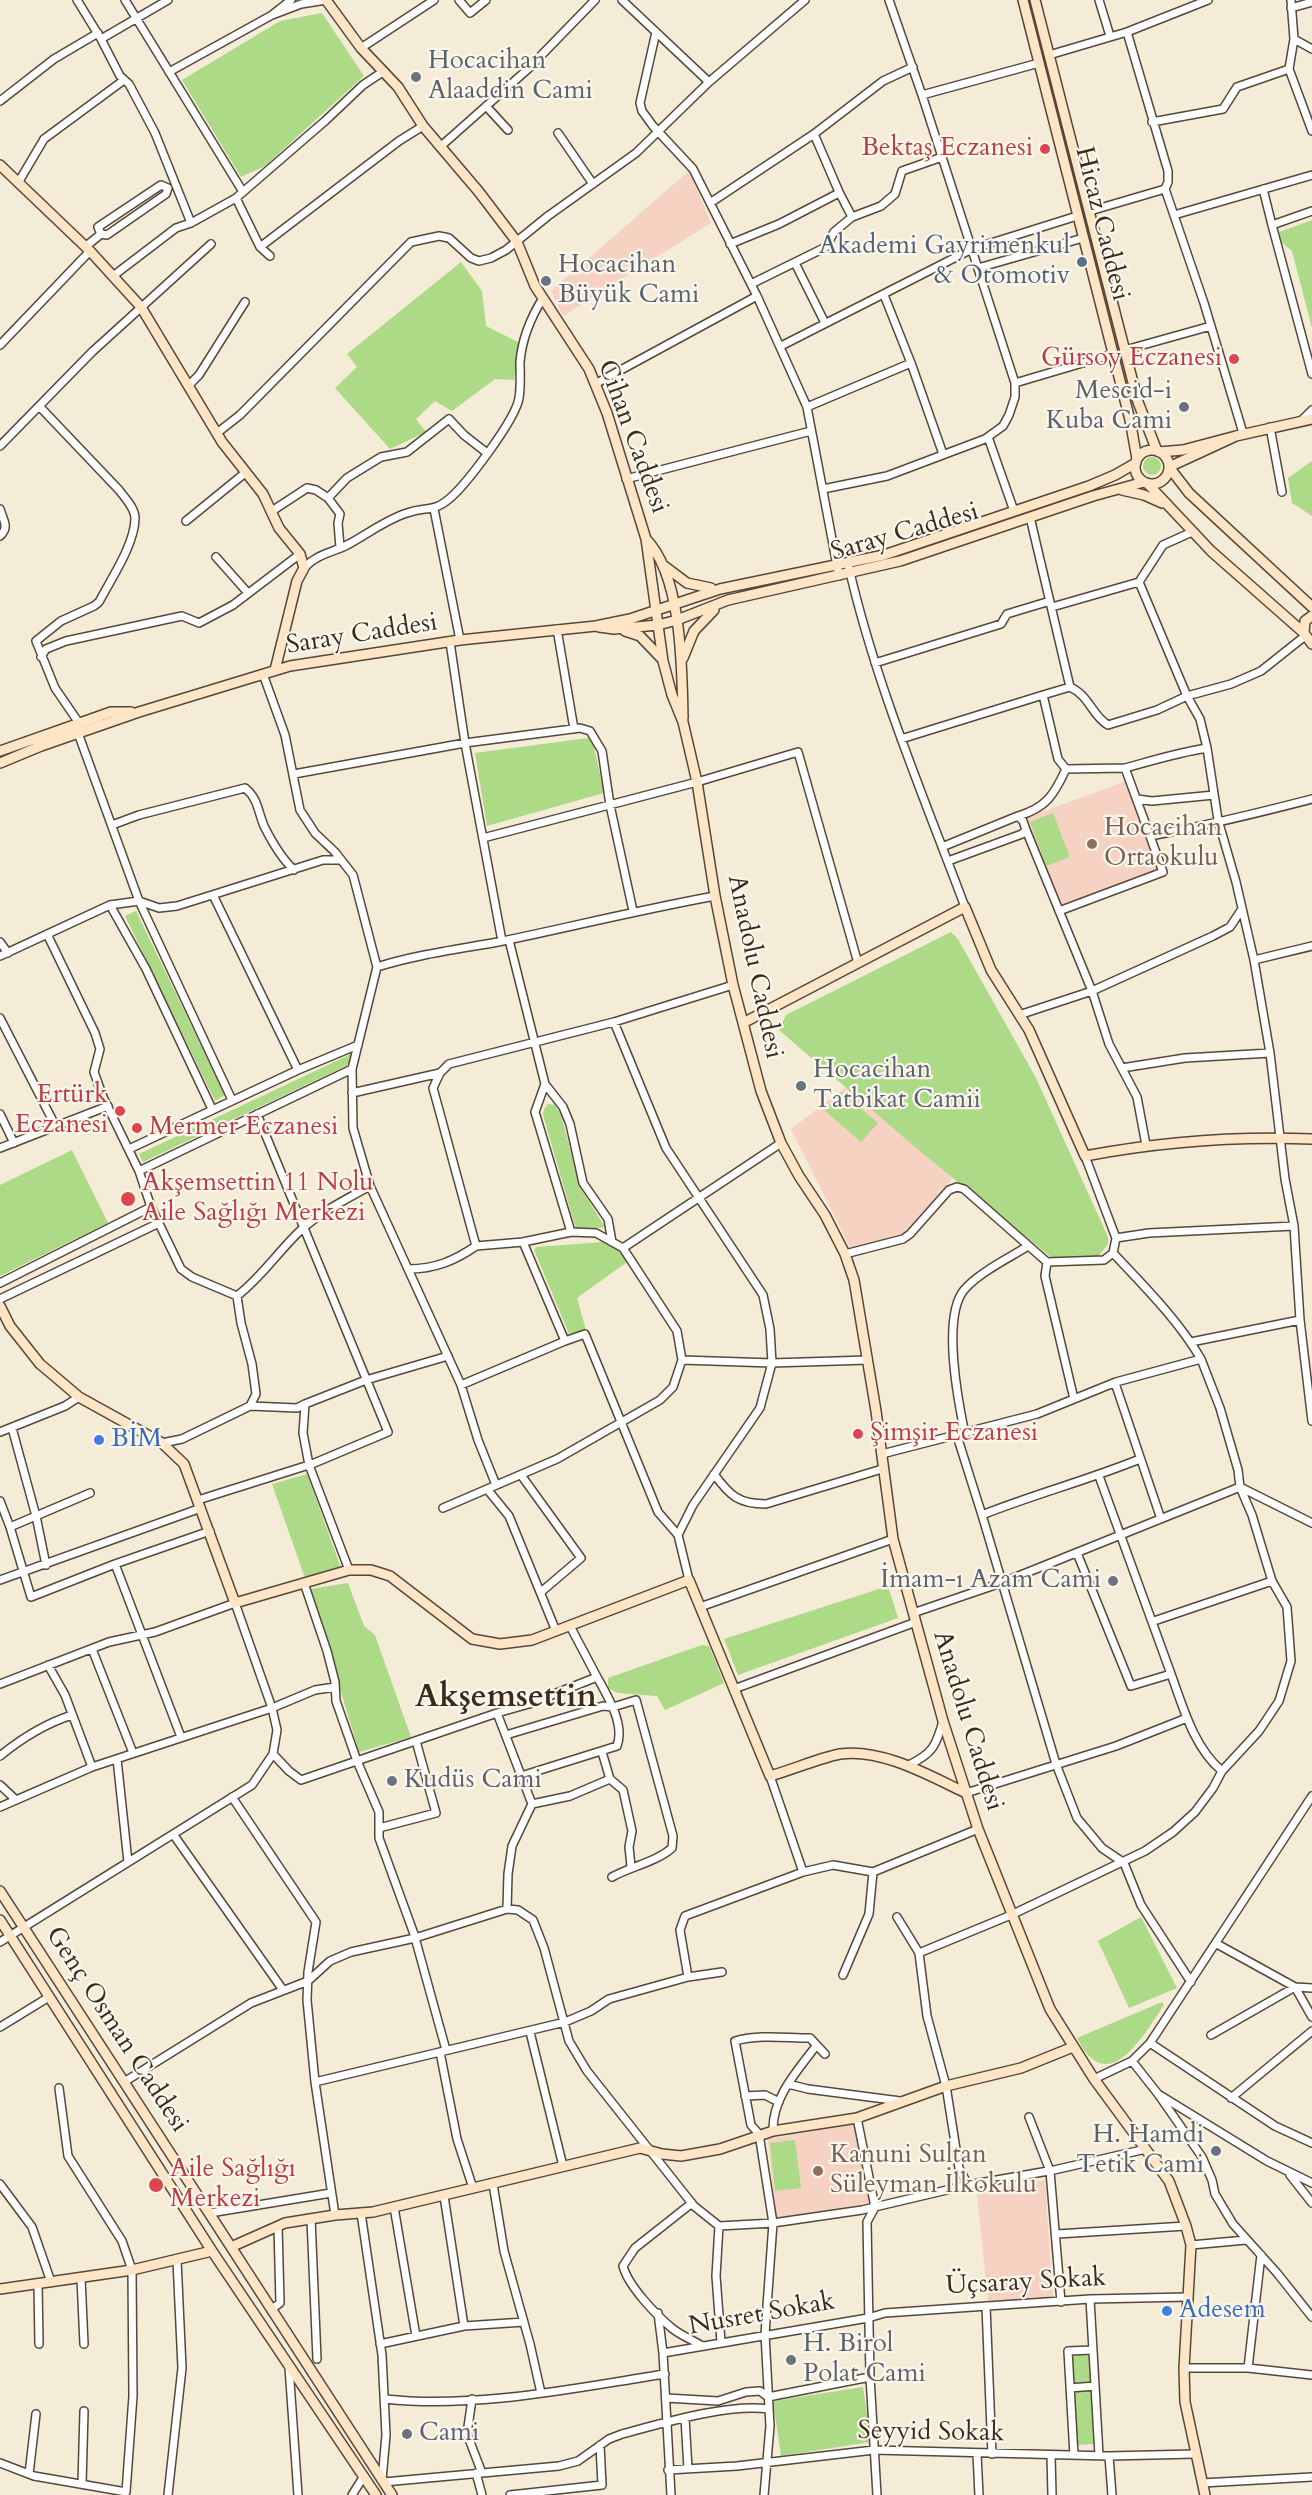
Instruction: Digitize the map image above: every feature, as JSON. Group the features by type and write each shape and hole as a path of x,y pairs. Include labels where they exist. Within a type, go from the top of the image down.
{"street":[{"path":"77,0 124,80 129,84 155,133 191,223"},
{"path":"125,0 243,192"},
{"path":"0,101 54,59 168,0"},
{"path":"272,15 291,0"},
{"path":"169,72 272,15 301,4 326,0"},
{"name":"Cihan Caddesi","path":"326,0 361,48 398,87 423,126 479,192 517,242 535,286 589,369 607,413 646,539 658,625"},
{"path":"361,48 434,0"},
{"path":"459,0 470,14 486,0"},
{"path":"440,147 528,69 596,0"},
{"path":"622,0 709,82"},
{"path":"217,433 240,415 411,242 439,236 449,238 471,258 479,261 491,258 517,242 548,216 636,153 709,82 805,0"},
{"path":"822,489 887,476 988,436 1003,426 1015,397 1015,383 913,67 889,0"},
{"name":"Hicaz Caddesi","path":"1023,0 1113,354 1137,461"},
{"name":"Hicaz Caddesi","path":"1035,0 1138,402 1158,452"},
{"path":"1099,0 1110,36"},
{"path":"1049,55 1127,32 1208,0"},
{"path":"1312,2 1291,4 1294,39 1289,69 1312,131"},
{"path":"656,32 640,103 642,111 693,169 781,346 807,407 839,576"},
{"path":"1090,212 1164,189 1168,182 1168,171 1127,32"},
{"path":"1294,39 1312,48"},
{"path":"922,95 1039,63"},
{"path":"710,203 814,134 883,81 913,67"},
{"path":"1152,122 1223,109 1238,87 1289,69"},
{"path":"113,276 176,228 191,223 236,198 363,85 384,71"},
{"path":"18,183 44,139 124,80"},
{"path":"486,106 508,130"},
{"path":"260,247 390,147 423,126"},
{"path":"558,133 593,184"},
{"path":"814,134 839,193 852,217"},
{"path":"751,285 826,247 834,232 852,217 881,206 895,194 902,171 942,157"},
{"path":"1,167 88,249 141,307 217,433 263,494 279,528 300,554 304,568"},
{"path":"1174,215 1312,175"},
{"path":"168,188 161,185 98,227 101,234 107,236 166,194 168,188 176,184"},
{"path":"1164,189 1211,326 1240,434"},
{"path":"1263,189 1312,374"},
{"path":"730,244 779,224 839,193"},
{"path":"236,198 260,247 270,256"},
{"path":"1272,225 1312,211"},
{"path":"781,346 972,249 1077,216"},
{"path":"0,345 101,234"},
{"path":"978,268 1083,238"},
{"path":"0,446 92,352 211,244"},
{"path":"795,263 825,323"},
{"path":"884,295 912,363 943,454"},
{"path":"595,384 757,296"},
{"path":"275,670 297,581 312,559 340,547 380,524 410,512 434,509 451,498 487,453 514,413 519,399 520,358 524,341 532,314 543,298"},
{"path":"189,385 199,375 245,302"},
{"path":"1125,350 1211,326"},
{"path":"1015,383 1113,354"},
{"path":"807,407 912,363"},
{"path":"40,407 119,490 136,517 132,540 99,602 61,621 36,640 55,688 78,723"},
{"path":"1301,421 1312,410"},
{"path":"328,498 347,478 381,457 407,452 449,419 464,435 487,453"},
{"path":"1308,638 1239,578 1136,472 1137,461 1144,453 1183,450 1240,434 1312,419"},
{"path":"1270,427 1282,492"},
{"path":"626,479 811,431"},
{"path":"1146,483 1162,481 1169,467 1240,434"},
{"path":"988,436 1014,511"},
{"path":"1158,452 1166,458 1169,467 1195,499 1312,607"},
{"name":"Saray Caddesi","path":"0,764 139,712 290,666 455,641 557,628 596,626 644,616 720,589 847,563 911,547 1115,475 1137,461"},
{"path":"186,521 245,473"},
{"name":"Saray Caddesi","path":"596,626 614,629 658,625 728,600 900,561 1116,490 1146,483"},
{"path":"272,511 307,488 316,490 328,498 339,514 340,547"},
{"path":"1116,490 1144,495 1168,506"},
{"path":"434,509 455,641 465,743 506,940 536,1041 545,1084 563,1107 570,1124 584,1183 608,1219 612,1242"},
{"path":"0,510 3,523 0,536"},
{"path":"1030,518 1070,687"},
{"path":"875,663 1001,624 1007,614 1139,582 1163,545 1192,532"},
{"name":"Cihan Caddesi","path":"646,539 656,549 662,563 677,620"},
{"path":"41,657 46,649 66,641 171,618 182,616 199,624 233,605 300,554"},
{"path":"216,557 248,593"},
{"path":"662,563 687,583 720,589"},
{"path":"845,1254 903,1239 949,1190 957,1187 964,1189 1047,1262 1104,1260 1113,1253 1116,1238 1085,1156 1029,1030 991,970 965,907 901,739 875,663 847,563"},
{"path":"1139,582 1187,696 1200,719 1207,748 1218,820 1254,960 1270,1053 1294,1226 1300,1320 1312,1420"},
{"path":"682,664 694,631 728,600"},
{"path":"1308,638 1305,621 1312,616"},
{"name":"Anadolu Caddesi","path":"677,620 682,664 683,722"},
{"name":"Anadolu Caddesi","path":"658,625 663,661 672,695 683,722 697,782 715,896 733,985 761,1091 781,1143 799,1176 825,1215 845,1254 854,1280 882,1454 892,1539 943,1721 966,1793 1011,1915 1050,2009 1094,2079 1169,2181 1186,2226 1191,2246 1184,2368 1185,2402 1205,2495"},
{"path":"557,628 574,729"},
{"path":"614,629 640,636 652,646 663,661"},
{"path":"901,739 1070,687 1080,692 1101,721 1108,725 1157,710 1187,696 1231,684 1261,671 1308,638"},
{"path":"263,674 285,735 300,810 315,832 352,875 377,967 352,1069 352,1128 370,1186 461,1384 478,1440 496,1485"},
{"path":"1043,695 1058,759 1066,769"},
{"name":"Saray Caddesi","path":"0,751 111,712 139,712"},
{"path":"294,774 465,743 574,729 590,731 597,739 602,751 610,805 633,911"},
{"path":"78,733 139,901 232,1100"},
{"path":"1066,769 1125,768 1207,748"},
{"path":"483,838 697,782 798,752 858,963"},
{"path":"1059,911 1163,872 1125,768"},
{"path":"942,847 1035,811 1054,793 1066,769"},
{"path":"111,825 139,815 245,788 252,794 264,826 282,859 294,870"},
{"path":"1137,800 1152,801 1214,795"},
{"path":"1150,836 1218,820 1235,819 1312,799"},
{"path":"1018,816 1023,821 1092,991 1109,1044 1137,1096 1146,1145"},
{"path":"948,861 1022,834 1026,830"},
{"path":"0,942 4,955 110,905 139,901 159,908 177,906 323,860 341,860"},
{"path":"213,896 298,1070"},
{"path":"377,967 410,957 506,940 633,911 715,896"},
{"path":"110,905 146,969 212,1109"},
{"path":"742,1023 965,907"},
{"path":"1019,1015 1092,991 1230,927 1242,909"},
{"path":"47,934 95,1033 100,1049 94,1072 139,1171 151,1208 180,1269 192,1277 237,1296"},
{"path":"1254,960 1312,946"},
{"path":"476,1246 433,1088 440,1073 449,1064 614,1022 733,985"},
{"path":"0,1018 56,1127"},
{"path":"614,1022 666,1148 763,1295 770,1329 772,1363 760,1408 693,1505 678,1535"},
{"path":"129,1149 212,1109 358,1045"},
{"path":"1122,1068 1185,1058 1270,1053"},
{"path":"139,1171 352,1069"},
{"path":"352,1093 440,1073"},
{"path":"545,1084 536,1112 571,1232"},
{"path":"0,1148 108,1106"},
{"path":"0,1114 14,1143"},
{"path":"0,1580 25,1573 200,1504 309,1465 388,1432 257,1114"},
{"path":"1085,1156 1146,1145 1280,1138 1312,1139"},
{"path":"623,1248 781,1143"},
{"path":"237,1296 258,1280 303,1229 332,1208 370,1186"},
{"path":"0,1283 151,1208"},
{"path":"0,1299 159,1223"},
{"path":"1116,1238 1149,1233 1294,1226"},
{"path":"408,1269 430,1269 439,1266 457,1259 476,1246 523,1242 571,1232 596,1233 623,1248 677,1332 682,1360 673,1388 660,1400 557,1459 443,1508"},
{"path":"523,1242 565,1341"},
{"path":"1028,1246 974,1281 963,1291 957,1304 952,1326 961,1435 1001,1583 1056,1764 1077,1818 1102,1848 1124,1863 1141,1905 1191,1982"},
{"path":"919,1953 1011,1915 1124,1863 1173,1832 1195,1812 1213,1788 1222,1771 1259,1731 1279,1701 1291,1661 1287,1607 1272,1581 1252,1515 1240,1487 1238,1470 1220,1408 1201,1359 1191,1342 1144,1285 1113,1253"},
{"path":"1047,1262 1045,1276 1074,1399"},
{"path":"237,1296 256,1394 250,1406"},
{"path":"0,1306 10,1326 40,1364 79,1397 162,1443 184,1464 272,1708 276,1730 273,1754 252,1785 0,1942"},
{"path":"1191,1342 1300,1320"},
{"path":"461,1384 585,1334 658,1512 678,1535 689,1580 770,1776 803,1872"},
{"path":"162,1443 182,1439 250,1406 297,1408 366,1380 448,1356"},
{"path":"882,1454 1036,1414 1115,1383 1201,1359"},
{"path":"682,1360 772,1363 867,1360"},
{"path":"1115,1383 1161,1519"},
{"path":"0,1432 65,1406 79,1397"},
{"path":"305,1404 303,1433 309,1465 350,1570"},
{"path":"12,1428 36,1516 46,1565"},
{"path":"982,1515 1028,1496 1099,1476 1140,1459"},
{"path":"714,1474 728,1493 748,1504 766,1504 882,1469"},
{"path":"521,1475 582,1558 541,1592"},
{"path":"1099,1476 1187,1718 1212,1762 1222,1771"},
{"path":"734,1689 1240,1487 1312,1523"},
{"path":"488,1489 509,1516 556,1631"},
{"path":"10,1527 90,1493"},
{"path":"0,1501 31,1597 115,1564 210,1531"},
{"path":"700,1607 892,1539"},
{"path":"1077,1553 1131,1686 1171,1674"},
{"path":"115,1564 181,1737"},
{"path":"0,1684 92,1649 155,1632 235,1603 350,1570 371,1570 390,1576 472,1638 500,1644 532,1640 689,1580"},
{"path":"1154,1622 1272,1581"},
{"path":"304,1583 327,1651 336,1701 357,1761 379,1812 379,1838 415,1938 443,2051 457,2139 473,2188"},
{"path":"521,1776 602,1752 617,1746 620,1738 613,1707 570,1626"},
{"path":"92,1649 133,1754"},
{"path":"48,1665 65,1695 92,1767"},
{"path":"273,1754 301,1780 497,1713 530,1704 597,1677"},
{"path":"0,1807 92,1767 272,1708 315,1690 335,1687"},
{"path":"506,1735 603,1706 613,1707 636,1700 673,1836 672,1848 664,1856 632,1866 612,1877"},
{"path":"497,1713 532,1804 512,1846 508,1874 507,1910"},
{"path":"0,1756 52,1721 72,1715"},
{"path":"770,1776 841,1754 864,1755 909,1765 966,1793 1116,1746 1187,1718"},
{"path":"909,1765 927,1756 938,1738 943,1721"},
{"path":"379,1828 436,1814 416,1741"},
{"path":"602,1752 610,1779 622,1790 632,1831 629,1846 632,1866"},
{"path":"117,1759 128,1862"},
{"path":"532,1804 570,1796 610,1779"},
{"path":"0,1785 16,1800"},
{"path":"1094,2079 1132,2061 1150,2043 1312,1796"},
{"path":"232,1797 316,1922 308,1981 315,2082 335,2215"},
{"path":"688,1977 680,1930 685,1916 803,1872 833,1865 873,1872 978,1829"},
{"path":"173,1834 283,1990"},
{"path":"843,1975 869,1914 873,1872"},
{"name":"Genç Osman Caddesi","path":"0,1891 392,2495"},
{"path":"124,2082 251,2003 308,1981 330,1961 351,1952 415,1938 507,1910 518,1910 532,1920 544,1948 566,2022 569,2041 587,2071 692,2203 719,2226 772,2223 876,2207 968,2185 1050,2171 1146,2149"},
{"path":"897,1917 919,1953 927,2016 946,2086 958,2168 968,2185"},
{"name":"Genç Osman Caddesi","path":"0,1920 212,2251 376,2495"},
{"path":"1217,1944 1295,1987 1312,1988"},
{"path":"315,2082 530,2032 566,2022 591,2011 609,1999 688,1977 722,1972"},
{"path":"1295,1987 1312,2017"},
{"path":"1211,2035 1295,1987"},
{"path":"0,2027 49,1997"},
{"path":"1231,2098 1312,2031"},
{"path":"530,2032 563,2166"},
{"path":"764,2495 768,2462 769,2409 765,2334 772,2223 759,2134 751,2125 735,2042 746,2038 776,2036 810,2038 825,2054"},
{"path":"1150,2043 1275,2126 1312,2143"},
{"path":"773,2131 772,2118 788,2084 816,2046"},
{"path":"231,2247 278,2226 394,2207 640,2148 681,2156 720,2149 759,2134 857,2118 946,2086 1021,2068 1073,2047"},
{"path":"1132,2061 1202,2157 1212,2180 1215,2194 1233,2224 1312,2318"},
{"path":"788,2084 900,2101"},
{"path":"0,2463 29,2474 126,2492 133,2397 132,2270 122,2241 68,2156 59,2088"},
{"path":"1158,2094 1290,2175 1312,2183"},
{"path":"745,2096 765,2095 779,2102"},
{"path":"1029,2117 1050,2171 1061,2302"},
{"path":"857,2118 876,2207 867,2222 870,2377 877,2495"},
{"path":"1290,2175 1312,2203"},
{"path":"0,2184 32,2227 51,2282"},
{"path":"493,2184 504,2251 541,2393"},
{"path":"210,2213 331,2193"},
{"path":"444,2196 464,2326"},
{"path":"692,2203 635,2248 623,2266 626,2275 658,2313 674,2329 702,2346"},
{"path":"394,2207 416,2336"},
{"path":"361,2213 380,2344 385,2399 386,2435 383,2481 559,2466 578,2461 622,2433 686,2418 754,2407 769,2409"},
{"path":"311,2219 317,2359"},
{"path":"272,2309 280,2303 278,2226"},
{"path":"719,2226 716,2276 721,2342"},
{"path":"1057,2234 1186,2226"},
{"path":"1191,2246 1246,2240"},
{"path":"0,2289 132,2270 212,2251"},
{"path":"1248,2368 1261,2255"},
{"path":"168,2495 182,2368 177,2260"},
{"path":"81,2278 84,2344"},
{"path":"38,2284 39,2344"},
{"name":"Üçsaray Sokak","path":"868,2318 885,2313 986,2306 1090,2299 1188,2296"},
{"path":"1090,2299 1099,2456"},
{"path":"986,2306 992,2454"},
{"path":"658,2313 663,2353 671,2495"},
{"name":"Nusret Sokak","path":"663,2353 868,2318"},
{"path":"380,2344 464,2326 524,2322"},
{"path":"1074,2455 1068,2351 1093,2350"},
{"path":"289,2367 298,2495"},
{"path":"1184,2368 1248,2368 1312,2374"},
{"path":"385,2399 405,2401 472,2399 541,2393 664,2373"},
{"path":"666,2398 718,2401 746,2392 760,2391 768,2397 870,2377"},
{"path":"1070,2388 1095,2386"},
{"path":"472,2399 467,2434 479,2473 482,2495"},
{"path":"82,2484 84,2411"},
{"path":"29,2474 36,2414"},
{"path":"686,2418 688,2469"},
{"path":"510,2495 602,2485 600,2445"},
{"name":"Seyyid Sokak","path":"668,2470 874,2450 1099,2456 1195,2454"},
{"path":"977,2454 979,2495"},
{"path":"1051,2455 1052,2495"},
{"path":"1109,2456 1112,2495"},
{"path":"352,2495 364,2476"},
{"path":"1202,2482 1312,2477"}],"shaded area":[{"path":"689,171 711,223 563,316 551,291"},
{"name":"Hocacihan Ortaokulu","path":"1126,781 1158,869 1060,908 1026,818"},
{"path":"846,1087 953,1178 906,1232 851,1249 791,1129"},
{"name":"Kanuni Sultan Süleyman İlkokulu","path":"855,2124 871,2203 776,2219 768,2139"},
{"path":"1045,2180 1053,2299 988,2302 977,2194"}],"green space":[{"path":"322,13 364,76 265,166 241,177 182,80 280,21"},
{"path":"1312,220 1312,328 1292,251 1282,243 1279,232"},
{"path":"461,262 482,291 486,326 520,343 514,380 495,379 452,411 435,401 416,419 426,432 390,449 335,388 357,367 347,354"},
{"path":"1152,457 1158,460 1161,466 1158,472 1152,475 1146,472 1143,466 1146,460"},
{"path":"1312,461 1312,516 1292,503 1288,478"},
{"path":"588,738 593,742 604,793 487,826 475,753"},
{"path":"1053,813 1070,857 1046,866 1030,822"},
{"path":"136,911 225,1095 215,1101 125,916"},
{"path":"951,932 958,939 1036,1078 1108,1237 1108,1244 1098,1257 1052,1258 922,1153 779,1030 786,1015"},
{"path":"351,1054 350,1064 143,1162 139,1154"},
{"path":"841,1092 878,1123 861,1142 825,1111"},
{"path":"548,1104 555,1105 561,1115 580,1187 605,1227 578,1230 575,1226 543,1115"},
{"path":"72,1150 108,1223 0,1276 0,1185"},
{"path":"603,1242 620,1250 627,1262 577,1298 586,1330 569,1334 534,1250 536,1247"},
{"path":"307,1474 341,1568 305,1578 272,1484"},
{"path":"348,1583 364,1626 375,1635 411,1737 359,1752 310,1589"},
{"path":"888,1586 898,1618 738,1675 724,1639"},
{"path":"702,1645 709,1646 724,1683 665,1710 657,1696 618,1693 608,1688 608,1678"},
{"path":"1141,1917 1177,1988 1129,2008 1098,1941"},
{"path":"1162,2002 1164,2005 1146,2032 1124,2056 1113,2063 1101,2063 1089,2056 1077,2038"},
{"path":"795,2140 801,2188 775,2191 770,2143"},
{"path":"1070,2354 1090,2354 1095,2444 1077,2445"},
{"path":"863,2387 871,2442 781,2456 773,2401"}],"place":[{"name":"Hocacihan Alaaddin Cami","path":"416,77"},
{"name":"Bektaş Eczanesi","path":"1045,149"},
{"name":"Akademi Gayrimenkul & Otomotiv","path":"1082,262"},
{"name":"Hocacihan Büyük Cami","path":"546,281"},
{"name":"Gürsoy Eczanesi","path":"1234,359"},
{"name":"Mescid-i Kuba Cami","path":"1184,407"},
{"name":"Hocacihan Ortaokulu","path":"1092,844"},
{"name":"Hocacihan Tatbikat Camii","path":"801,1086"},
{"name":"Ertürk Eczanesi","path":"120,1111"},
{"name":"Mermer Eczanesi","path":"137,1128"},
{"name":"Akşemsettin 11 Nolu Aile Sağlığı Merkezi","path":"128,1199"},
{"name":"Şimşir Eczanesi","path":"858,1434"},
{"name":"BİM","path":"99,1440"},
{"name":"İmam-ı Azam Cami","path":"1113,1581"},
{"name":"Kudüs Cami","path":"392,1781"},
{"name":"H. Hamdi Tetik Cami","path":"1216,2151"},
{"name":"Kanuni Sultan Süleyman İlkokulu","path":"818,2171"},
{"name":"Aile Sağlığı Merkezi","path":"156,2185"},
{"name":"Adesem","path":"1167,2311"},
{"name":"H. Birol Polat Cami","path":"791,2360"},
{"name":"Cami","path":"407,2434"}],"district":[{"name":"Akşemsettin","path":"506,1699"}]}
